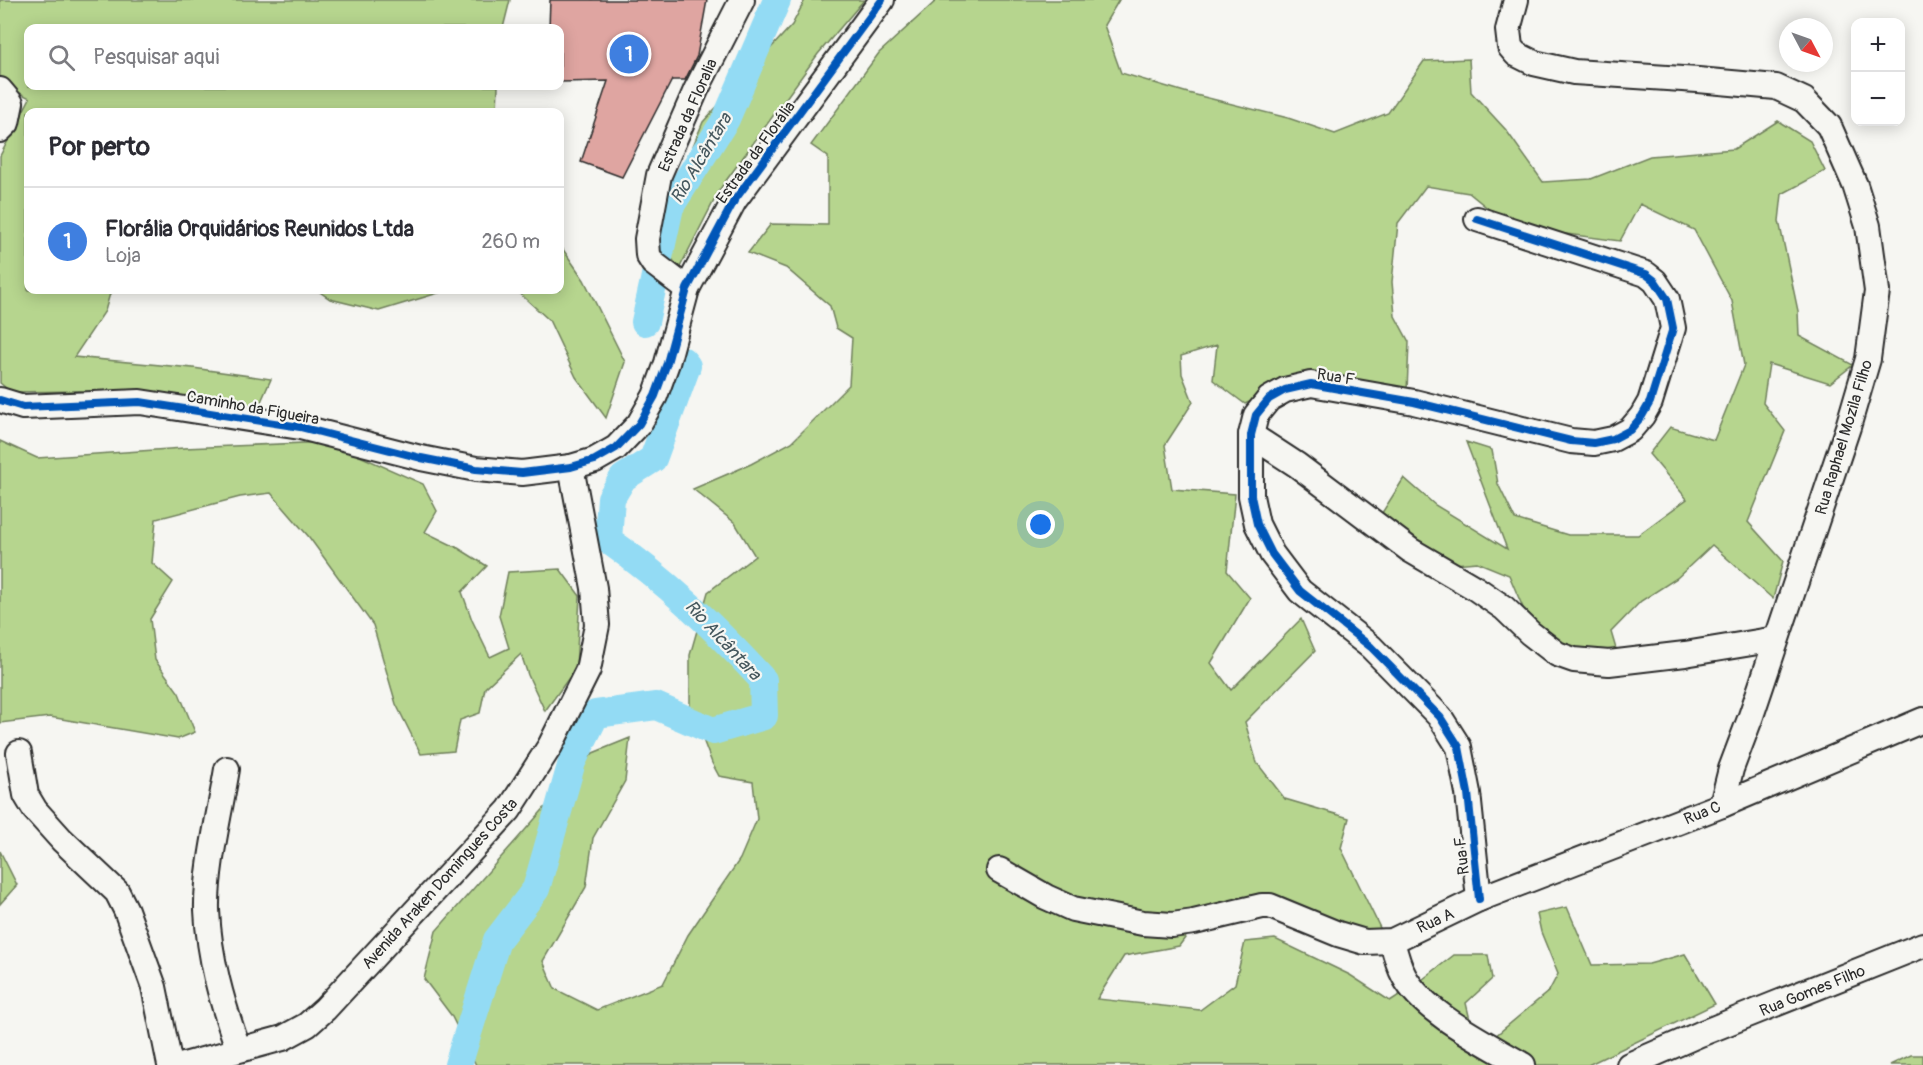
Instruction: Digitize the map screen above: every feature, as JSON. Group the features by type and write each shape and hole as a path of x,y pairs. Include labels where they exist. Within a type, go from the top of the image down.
{"street":[{"name":"Estrada da Floralia","path":"687,288 653,263 648,255 649,228 659,175 696,90 742,0"},
{"name":"Estrada da Florália","path":"571,466 595,460 616,448 639,424 655,396 663,374 687,288 734,201 882,0"},
{"name":"Rua Raphael Mozila Filho","path":"1516,0 1508,30 1510,47 1516,54 1533,63 1574,72 1776,87 1804,100 1829,126 1854,185 1868,226 1877,291 1868,359 1848,427 1731,769 1722,805"},
{"path":"0,90 11,103 7,123 0,130"},
{"name":"Rua F","path":"1477,219 1606,259 1646,274 1655,281 1667,299 1673,328 1650,402 1642,416 1630,430 1613,439 1594,443 1571,441 1414,402 1311,384 1285,390 1269,399 1256,415 1251,435 1251,496 1257,524 1272,554 1300,591 1371,647 1440,717 1459,747 1468,793 1479,899"},
{"name":"Caminho da Figueira","path":"0,400 23,407 140,402 300,427 421,458 476,469 522,473 571,466"},
{"path":"1251,435 1298,465 1410,550 1504,608 1530,633 1557,654 1574,660 1609,663 1685,654 1776,639"},
{"name":"Avenida Araken Domingues Costa","path":"184,1065 238,1048 283,1038 307,1025 325,1009 509,810 550,746 588,670 597,625 594,588 571,466"},
{"name":"Rua C","path":"1479,899 1722,805 1923,720"},
{"path":"19,753 27,795 35,810 62,840 117,892 126,910 154,987 170,1065"},
{"path":"227,769 211,867 207,908 211,953 224,1009 238,1048"},
{"path":"999,870 1046,897 1073,909 1143,923 1172,925 1270,906 1338,934 1365,942 1392,941 1404,977 1413,991 1433,1009 1523,1065"},
{"name":"Rua A","path":"1392,941 1479,899"},
{"name":"Rua Gomes Filho","path":"1629,1065 1700,1034 1923,945"}],"green space":[{"path":"0,0 510,0 504,24 24,24 24,90 498,90 497,108 25,108 30,98 0,83"},
{"path":"805,0 864,0 818,54 720,189 679,269 656,235 703,122 792,25"},
{"path":"937,0 1119,0 1104,25 1121,73 1188,93 1288,118 1335,134 1388,113 1424,61 1469,59 1471,92 1506,130 1543,182 1591,179 1650,156 1734,149 1778,121 1810,141 1825,171 1782,194 1779,221 1798,311 1799,336 1853,365 1830,383 1769,364 1763,403 1785,431 1748,522 1783,561 1773,599 1712,545 1677,578 1641,601 1611,632 1619,659 1551,648 1530,624 1509,575 1477,562 1443,565 1380,516 1404,478 1435,505 1507,549 1466,442 1492,450 1498,484 1515,519 1568,535 1638,535 1687,499 1649,454 1670,427 1714,440 1744,365 1732,301 1694,230 1640,204 1620,241 1551,232 1495,214 1469,193 1426,186 1398,223 1392,282 1395,316 1409,342 1407,391 1296,380 1245,404 1213,380 1217,345 1181,356 1182,374 1193,402 1165,445 1172,489 1235,494 1227,571 1250,598 1211,663 1231,690 1301,619 1315,651 1245,722 1257,763 1285,799 1349,818 1341,848 1383,934 1264,914 1194,926 1179,946 1124,956 1097,999 1200,1010 1235,984 1245,942 1275,939 1350,975 1390,1001 1454,955 1488,955 1492,979 1466,1003 1470,1020 1494,1037 1549,991 1558,974 1541,932 1537,914 1567,907 1592,965 1649,964 1685,954 1715,1004 1588,1065 476,1065 451,1015 424,979 436,931 593,753 630,738 625,781 593,838 586,887 543,961 555,989 597,1010 663,984 688,935 740,859 757,819 753,782 719,776 712,763 690,706 690,655 708,592 755,556 735,523 693,489 751,464 792,442 849,385 852,338 836,328 830,306 786,268 748,253 771,224 828,225 828,157 811,145 879,53"},
{"path":"24,110 24,294 110,294 105,311 74,357 193,368 271,379 259,406 190,404 79,391 11,392 0,383 0,156"},
{"path":"564,251 584,280 625,362 606,418 576,377 549,320 520,294 564,294"},
{"path":"323,294 435,294 379,311 330,299"},
{"path":"0,441 37,458 184,448 328,442 423,484 437,511 425,532 458,548 487,566 462,592 472,620 490,657 509,648 499,616 508,572 560,569 580,596 576,668 545,711 521,654 485,688 480,713 460,720 454,751 421,754 396,704 373,625 309,537 271,493 240,497 156,519 152,563 173,582 150,619 155,660 179,693 195,732 178,739 50,717 0,723"},
{"path":"0,851 17,885 0,904"},
{"path":"1911,1055 1923,1055 1923,1065 1890,1065"}],"building":[{"path":"550,0 707,0 697,56 685,80 672,80 622,177 581,162 608,81 564,82 564,24 549,24"}],"waterway":[{"name":"Rio Alcântara","path":"645,322 670,207 726,119 777,0"},
{"name":"Rio Alcântara","path":"458,1065 497,940 536,889 572,762 596,714 656,706 713,731 764,716 763,680 690,606 651,572 608,540 611,498 623,478 653,459 687,366 683,361"}],"cycle path":[{"path":"0,400 23,407 140,402 300,427 421,458 476,469 522,473 571,467 595,460 616,448 639,424 655,396 667,363 687,289 734,201 882,0"},
{"path":"1477,219 1646,274 1655,281 1667,299 1673,328 1650,402 1642,416 1630,430 1613,439 1594,443 1571,441 1414,402 1311,384 1285,390 1269,399 1256,415 1251,435 1251,496 1257,524 1272,554 1300,591 1371,647 1440,717 1459,747 1468,793 1479,899"}],"place":[{"name":"Florália Orquidários Reunidos Ltda","path":"629,54"}]}
